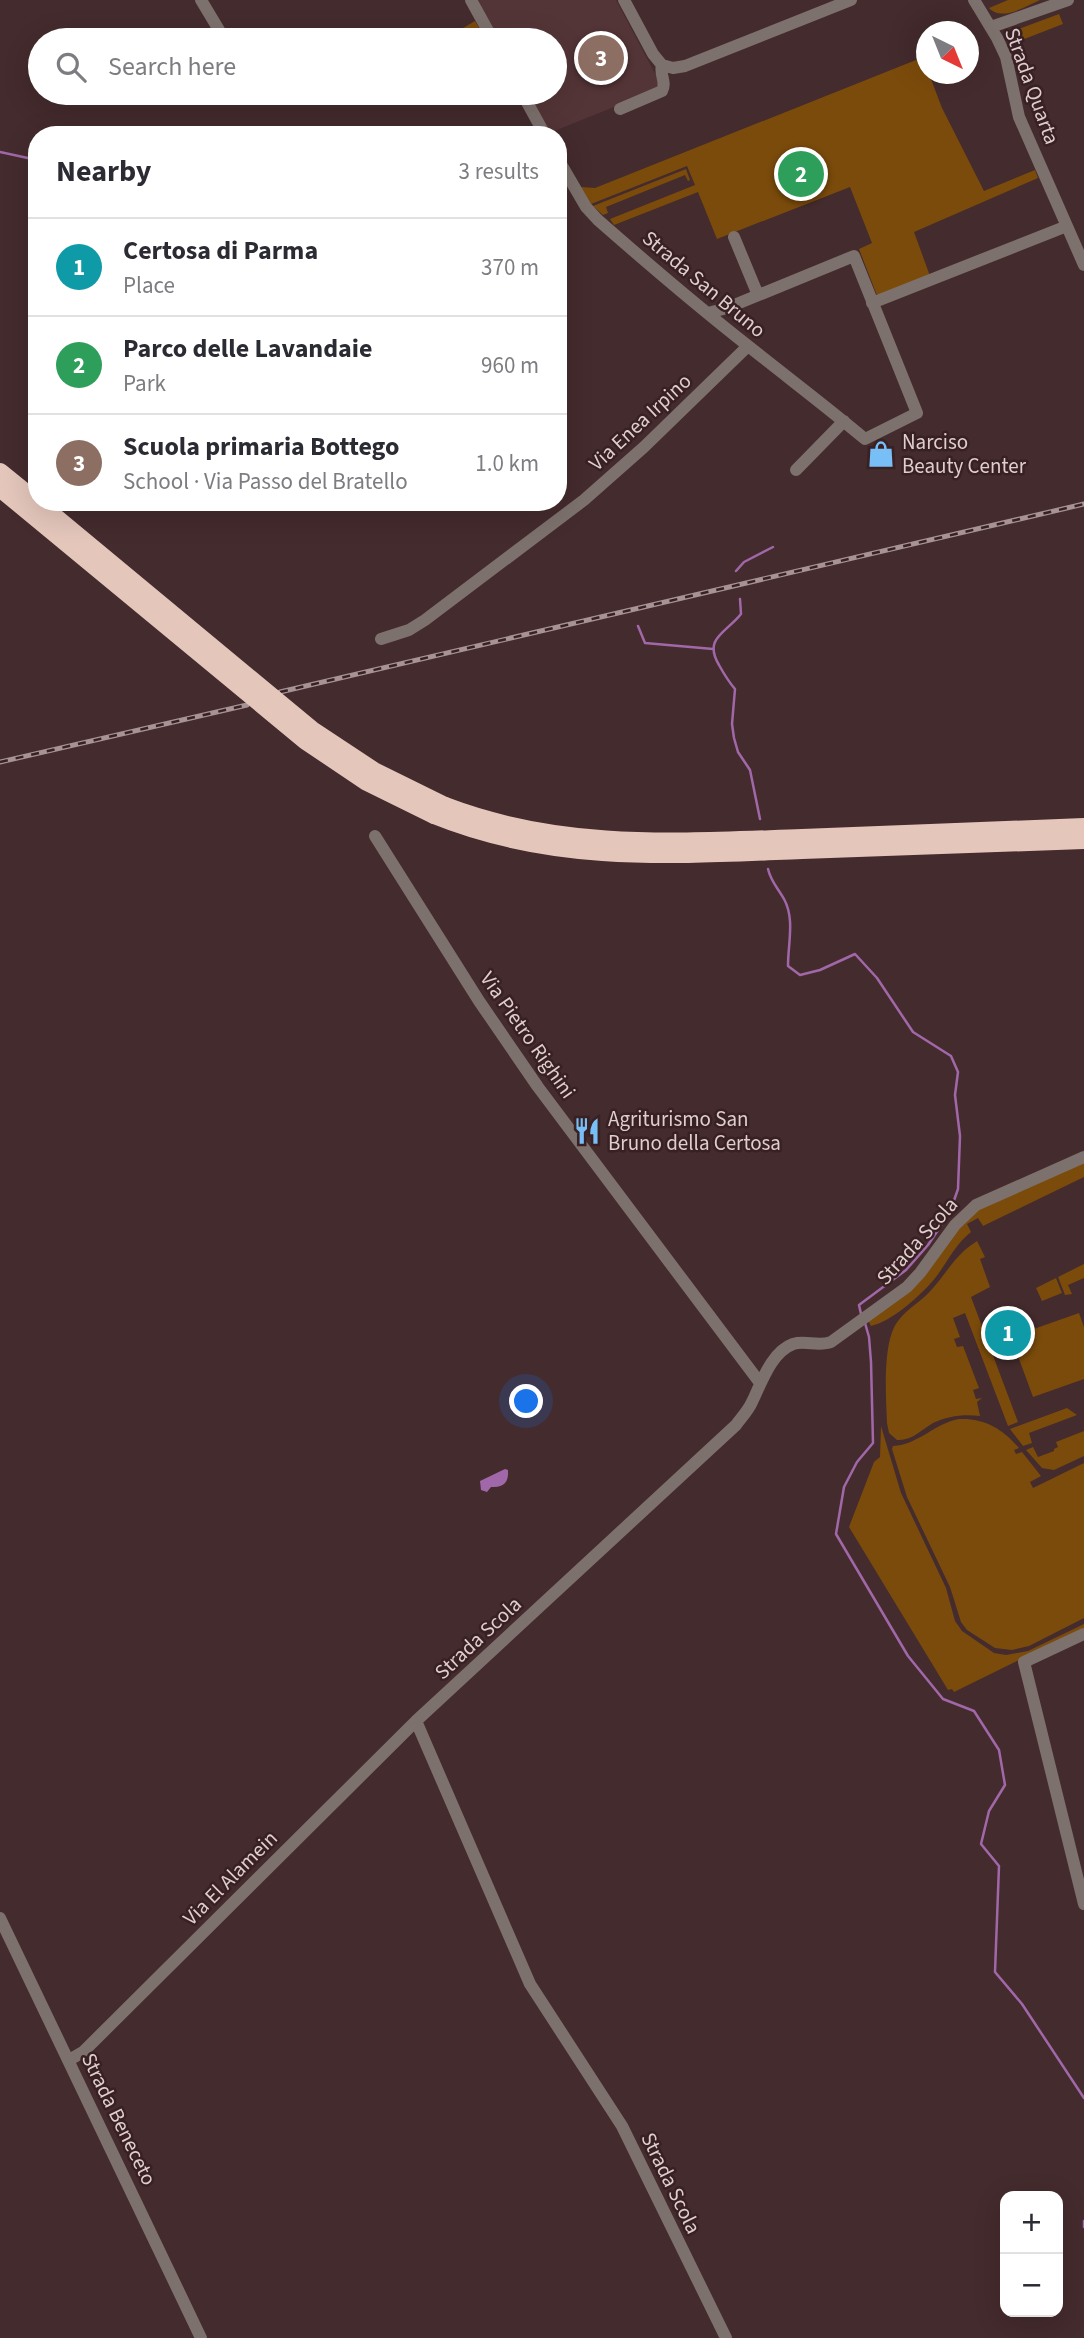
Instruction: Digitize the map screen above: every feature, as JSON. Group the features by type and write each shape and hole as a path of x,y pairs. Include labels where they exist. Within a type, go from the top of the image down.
{"highway":[{"path":"0,472 28,495"},
{"path":"0,488 306,741 367,782 440,811 531,831 612,842 699,842 1084,827"},
{"path":"47,511 312,730 374,771 476,830 530,844 622,855 689,855 1084,840"}],"street":[{"path":"201,0 218,28"},
{"path":"471,0 486,28"},
{"path":"624,0 653,54 662,65 673,68 685,66 851,0"},
{"path":"813,0 819,13"},
{"name":"Strada Quarta","path":"974,0 1006,57 1019,117 1084,265"},
{"path":"990,27 1069,0"},
{"path":"620,109 662,91 662,65"},
{"path":"529,105 540,126"},
{"name":"Strada San Bruno","path":"567,175 592,214 748,346 865,439 917,413 872,303"},
{"path":"708,313 727,308 854,256 872,303 1067,226"},
{"path":"734,237 758,295"},
{"name":"Via Enea Irpino","path":"381,639 417,625 584,500 748,346"},
{"path":"796,470 844,421"},
{"name":"Via Pietro Righini","path":"375,836 479,1001 538,1087 760,1383"},
{"name":"Strada Scola","path":"726,2338 622,2126 530,1984 416,1721 736,1425 752,1404 760,1383 780,1354 789,1346 799,1343 822,1346 853,1327 911,1282 955,1225 976,1205 1084,1157"},
{"path":"1084,1634 1024,1662 1084,1904"},
{"name":"Via El Alamein","path":"69,2060 91,2044 416,1721"},
{"name":"Strada Beneceto","path":"0,1918 201,2338"}],"shaded area":[{"path":"476,0 616,0 660,83 654,91 566,126 545,126 534,105 567,105 567,28 491,28"},
{"path":"1008,0 1040,0 1007,13 994,12 989,8"},
{"path":"1059,14 1063,24 1014,43 1011,50 1006,37 1008,33"},
{"path":"475,21 479,28 463,28"},
{"path":"916,60 916,84 933,84 984,191 1035,170 1038,178 914,232 930,276 878,298 859,249 872,243 850,187 717,239 698,192 614,225 610,219 695,185 687,166 591,204 581,187 595,188"},
{"path":"686,169 690,180 688,181 685,175 606,207 608,213 603,215 593,206"},
{"path":"1084,1160 1084,1177 983,1226 978,1218 967,1224 971,1232 930,1284 911,1303 871,1326 868,1320 974,1210"},
{"path":"977,1241 985,1257 980,1259 990,1287 971,1297 1018,1422 1008,1426 965,1313 953,1318 960,1337 954,1339 957,1347 963,1346 979,1388 973,1390 976,1399 982,1398 977,1402 980,1416 962,1415 944,1419 912,1437 897,1440 889,1433 887,1423 887,1355 893,1330 902,1316 929,1293 958,1257"},
{"path":"1084,1264 1084,1278 1068,1285 1072,1294 1065,1295 1058,1277"},
{"path":"1056,1278 1062,1293 1042,1301 1036,1288"},
{"path":"1079,1313 1084,1327 1084,1379 1033,1397 1011,1337"},
{"path":"1067,1408 1077,1415 1029,1433 1032,1443 1023,1446 1010,1429"},
{"path":"959,1419 977,1420 1007,1435 1019,1448 1014,1450 1016,1454 1022,1452 1041,1476 1030,1482 1033,1488 1084,1463 1084,1618 1029,1646 1012,1650 995,1648 967,1630 961,1622 950,1587 907,1497 892,1449 893,1446 910,1442"},
{"path":"881,1426 901,1493 946,1588 955,1621 962,1631 994,1653 1006,1655 1028,1651 1084,1624 1084,1628 954,1692 952,1689 948,1690 849,1527 874,1462 880,1457"},
{"path":"1084,1431 1084,1456 1054,1470 1042,1468 1026,1450 1033,1447 1038,1457 1054,1451 1058,1447 1056,1442"},
{"path":"508,1470 508,1475 504,1484 491,1487 487,1492 481,1490 480,1481"}],"waterway":[{"path":"0,152 28,158"},
{"path":"736,571 744,562 773,547"},
{"path":"740,599 741,614 718,636 714,648 719,665 735,689 732,724 734,738 738,752 750,770 760,819"},
{"path":"638,626 645,643 713,649"},
{"path":"768,869 789,915 788,966 800,975 820,970 855,954 877,978 913,1032 951,1056 958,1072 955,1095 960,1136 958,1189 950,1212 928,1245 906,1270 859,1305 861,1314"},
{"path":"865,1323 871,1362 873,1443 857,1462 844,1487 836,1534 908,1656 943,1699 974,1711 999,1750 1005,1785 989,1811 981,1844 999,1866 995,1972 1022,2004 1084,2098"},
{"path":"1084,2221 1084,2227"}],"railway":[{"path":"280,692 1084,504"},
{"path":"0,762 247,705"}],"place":[{"name":"Scuola primaria Bottego","path":"601,58"},
{"name":"Parco delle Lavandaie","path":"801,174"},
{"name":"Narciso Beauty Center","path":"881,454"},
{"name":"Agriturismo San Bruno della Certosa","path":"587,1131"},
{"name":"Certosa di Parma","path":"1008,1333"}]}
